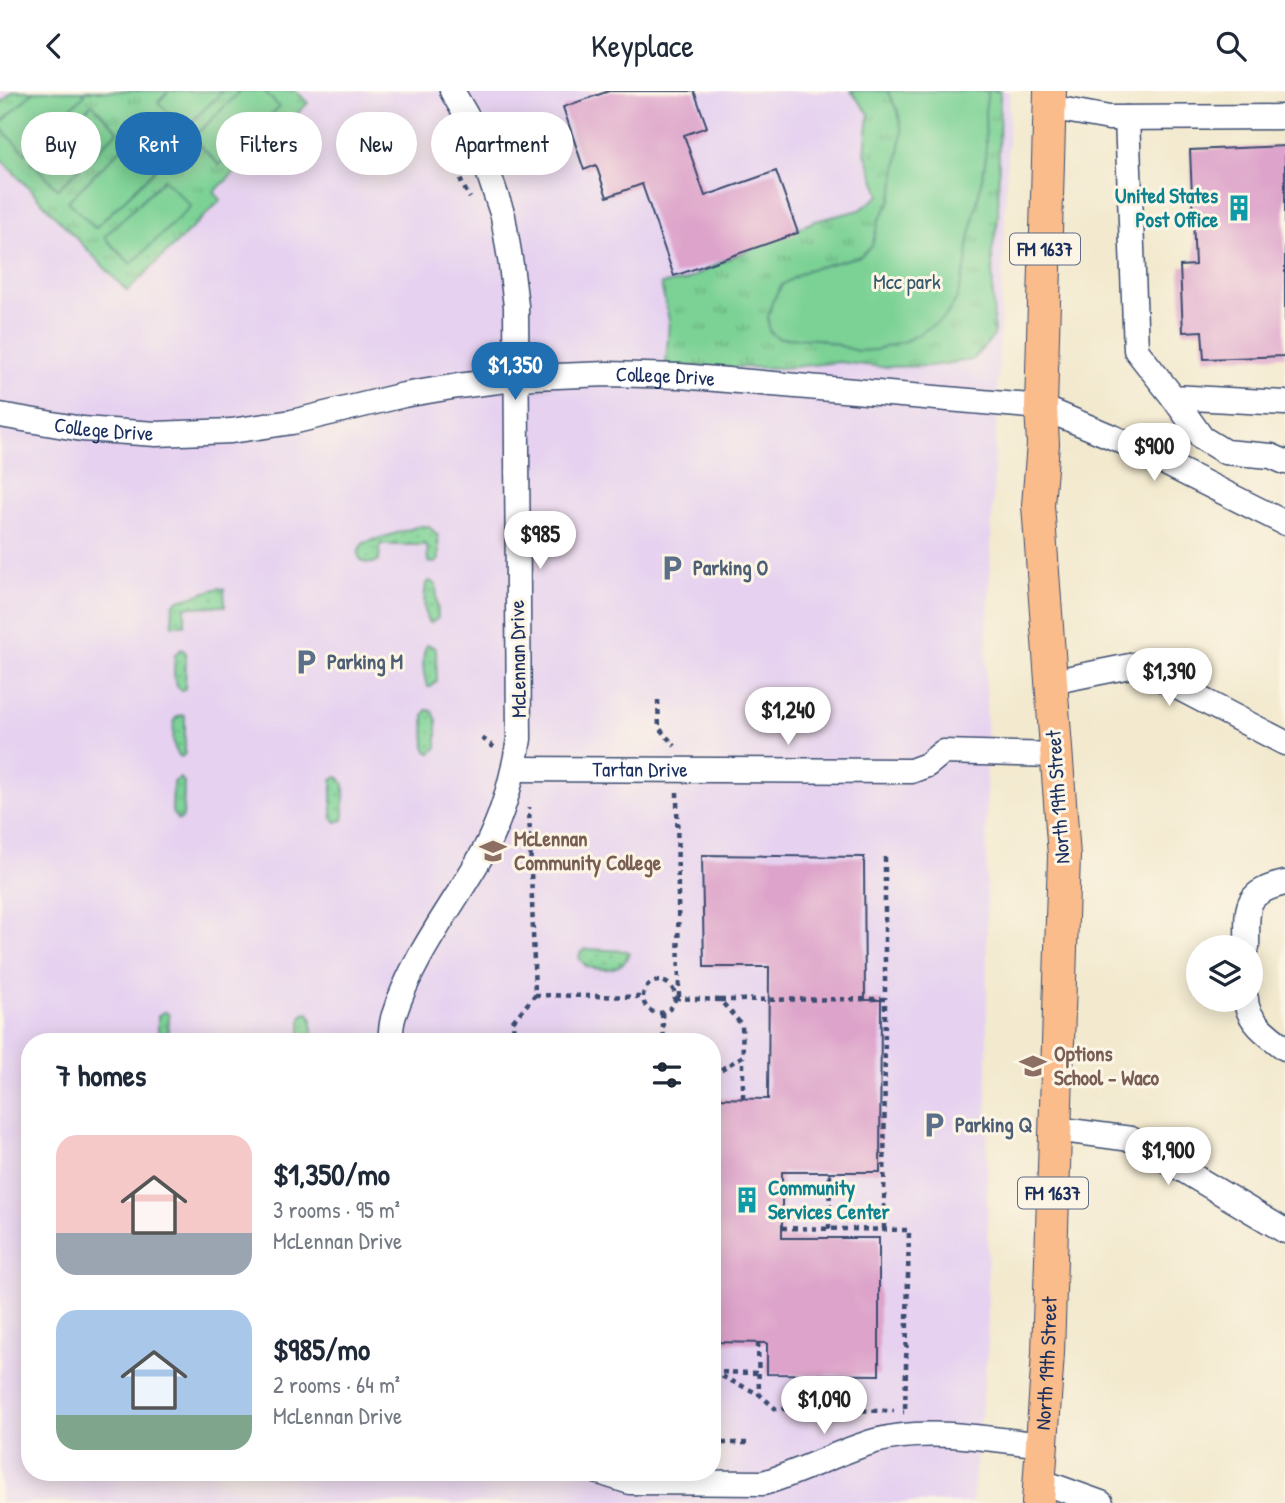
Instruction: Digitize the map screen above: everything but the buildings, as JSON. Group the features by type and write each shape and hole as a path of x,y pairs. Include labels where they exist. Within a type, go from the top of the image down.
{"main road":[{"name":"North 19th Street","path":"1039,1492 1048,1353 1064,856 1038,505 1042,444 1050,99"}],"street":[{"name":"McLennan Drive","path":"391,1033 400,998 422,951 496,828 507,760 519,739 516,306 502,216 473,127 452,91"},
{"path":"1050,99 1109,117 1285,117"},
{"path":"1127,118 1136,350 1202,438 1225,452 1270,456 1285,462"},
{"name":"College Drive","path":"0,415 82,429 156,434 231,431 292,422 404,395 458,386 516,379 607,374 680,376 1041,407 1117,439 1285,523"},
{"path":"1173,397 1285,403"},
{"path":"1051,682 1135,665 1285,743"},
{"name":"Tartan Drive","path":"507,760 911,771 927,765 943,752 1056,755"},
{"path":"1247,935 1248,908 1255,895 1265,888 1285,883"},
{"path":"1250,1012 1261,1030 1285,1048"},
{"path":"1055,1129 1131,1139 1285,1231"},
{"path":"627,1481 763,1483 876,1441 915,1436 955,1436 1042,1445"},
{"path":"1039,1492 1101,1503"}],"path":[{"path":"459,175 474,205"},
{"path":"658,700 659,729 677,748 677,756"},
{"path":"482,738 507,760"},
{"path":"677,789 677,998 668,1011 656,1013 646,1006 643,997 650,983 657,980 669,984 677,998"},
{"path":"514,1033 513,1021 535,995 528,801"},
{"path":"884,1230 885,857"},
{"path":"535,995 643,997"},
{"path":"677,998 885,999"},
{"path":"720,1000 742,1025 743,1098"},
{"path":"662,1013 663,1033"},
{"path":"721,1069 743,1056"},
{"path":"829,1229 830,1172"},
{"path":"721,1376 759,1394 776,1409 905,1412 909,1230 782,1228"},
{"path":"815,1229 815,1238"},
{"path":"758,1343 759,1394"},
{"path":"721,1374 758,1373"},
{"path":"721,1443 750,1443"}],"shaded area":[{"name":"McLennan Community College","path":"0,91 1010,91 986,662 988,1344 972,1503 0,1503"}],"green space":[{"path":"13,91 296,91 308,103 298,112 216,112 216,175 232,175 214,192 221,200 127,291 0,158 0,104"},
{"path":"34,91 82,91 85,94 67,112 21,112 21,149 0,124"},
{"path":"169,91 223,91 201,112 168,112 158,102"},
{"path":"240,91 264,91 279,107 274,112 219,112"},
{"name":"Mcc park","path":"851,91 1000,91 998,220 992,252 994,336 972,360 930,366 882,367 839,362 783,368 666,366 669,320 661,284 685,281 723,261 815,221 860,210 880,195 865,153 869,114"},
{"path":"887,91 988,91 985,111 985,164 967,261 957,298 945,317 919,334 875,350 857,351 818,339 778,338 769,331 768,318 772,302 782,285 807,270 860,256 872,246 879,220 890,202 894,188 902,132 898,111"},
{"path":"92,104 100,112 84,112"},
{"path":"101,113 115,128 115,134 101,147"},
{"path":"216,115 216,162 202,147 202,129"},
{"path":"115,155 115,175 150,175 95,228 68,201 94,175 101,175 101,169"},
{"path":"45,175 72,175 58,189"},
{"path":"164,179 191,206 131,264 104,237"},
{"path":"420,526 429,526 438,536 439,559 436,563 428,562 427,545 380,545 379,561 373,563 364,562 359,556 364,543"},
{"path":"430,581 436,585 438,617 431,623 426,618 424,603 426,584"},
{"path":"219,588 224,589 225,606 185,607 185,624 172,625 173,605 176,601"},
{"path":"427,645 436,649 437,681 431,687 426,683 424,672 423,660"},
{"path":"182,649 186,653 185,688 182,691 176,684 174,674 175,654"},
{"path":"427,710 432,711 437,720 437,747 431,753 425,747 424,715"},
{"path":"179,715 185,718 185,754 181,757 173,740 174,720"},
{"path":"337,777 344,784 344,815 343,820 336,822 332,818 332,780"},
{"path":"180,778 184,782 183,817 179,820 172,812 173,783"},
{"path":"586,949 627,951 629,954 617,967 593,968 587,967 579,958 580,953"},
{"path":"163,1012 169,1015 168,1033 158,1033 158,1016"},
{"path":"309,1013 312,1018 312,1033 301,1033 301,1017"}],"place":[{"name":"United States Post Office","path":"1239,208"},
{"name":"Parking O","path":"672,568"},
{"name":"Parking M","path":"306,662"},
{"name":"McLennan Community College","path":"493,851"},
{"name":"Options School - Waco","path":"1033,1066"},
{"name":"Parking Q","path":"934,1125"},
{"name":"Community Services Center","path":"747,1200"}]}
